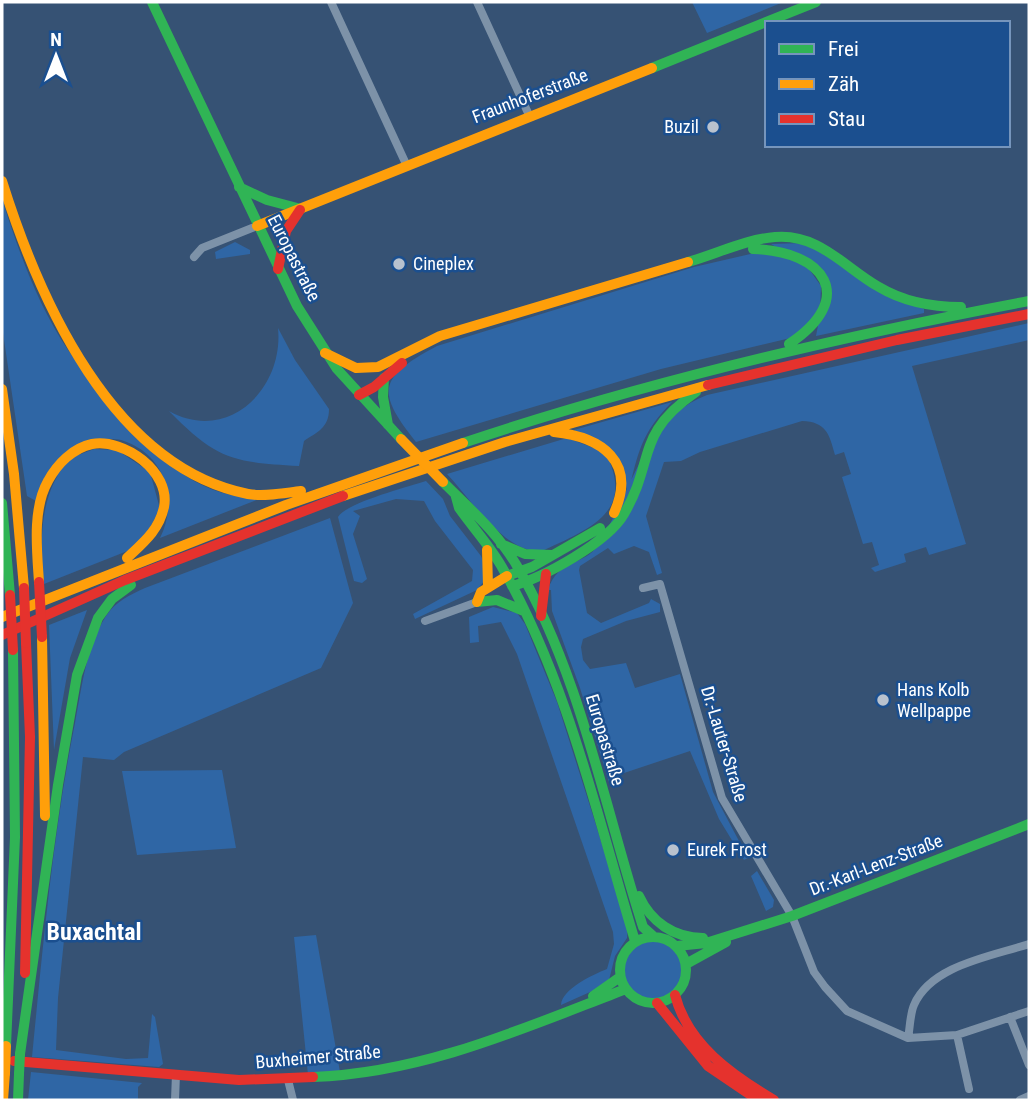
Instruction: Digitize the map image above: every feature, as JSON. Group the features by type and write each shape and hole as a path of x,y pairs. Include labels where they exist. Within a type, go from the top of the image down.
{"main road":[{"name":"Europastraße","path":"152,2 278,269 325,353 359,395 456,497 459,508 488,547 526,612 563,701 635,942"},
{"name":"Fraunhoferstraße","path":"768,21 816,2"},
{"name":"Fraunhoferstraße","path":"257,226 765,22"},
{"path":"2,181 14,227 38,286 66,339 93,379 142,435 186,472 216,485 249,494 304,493"},
{"path":"239,187 267,200 300,209 286,231 278,269"},
{"path":"325,353 356,368 386,365 440,336 774,237 793,237 819,245 835,253 881,289 919,304 960,307 1009,298 1028,301"},
{"path":"359,395 407,359 441,341 755,248 796,253 807,259 824,282 827,300 817,326 772,353"},
{"path":"2,617 304,493 340,484 534,420 772,353 1028,301"},
{"path":"2,635 176,560 308,510 539,432 709,384 1029,314"},
{"path":"359,395 386,365"},
{"path":"384,378 383,397 388,425"},
{"path":"488,586 509,581 526,583 587,549 615,526 634,491 647,444 656,428 673,408 709,384"},
{"path":"2,389 14,474 24,588 30,737 30,839 18,1100"},
{"path":"477,602 520,572 553,556 608,521 619,504 622,478 615,460 598,442 573,434 539,432"},
{"path":"45,860 38,526 48,482 70,454 102,443 131,450 152,467 161,483 164,509 152,539 102,575"},
{"name":"Europastraße","path":"456,497 466,501 501,544 520,572 541,616 568,679 643,927 653,936"},
{"path":"2,503 13,650 15,837 3,1100"},
{"path":"501,544 525,554 548,553 553,556"},
{"path":"477,602 488,586 488,547"},
{"path":"20,1054 32,988 45,860 67,730 90,632 113,598 176,560"},
{"path":"541,616 545,574"},
{"path":"477,602 497,600 526,612"},
{"name":"Dr.-Karl-Lenz-Straße","path":"677,946 734,936 792,916 1029,824"},
{"path":"626,873 649,914 663,926 694,939 719,933 734,936"},
{"path":"653,936 677,946 686,964 683,984 675,995 657,1003 643,1002 626,989 620,977 622,957 635,942 653,936"},
{"name":"Dr.-Karl-Lenz-Straße","path":"686,964 734,936"},
{"name":"Buxheimer Straße","path":"582,1004 620,977"},
{"name":"Buxheimer Straße","path":"2,1061 239,1080 347,1076 436,1059 493,1041 626,989"},
{"path":"675,995 679,1013 711,1054 730,1072 774,1100"},
{"path":"657,1003 708,1066 758,1100"}],"street":[{"path":"331,2 406,164"},
{"path":"477,2 529,115"},
{"path":"194,257 202,248 257,226"},
{"name":"Dr.-Lauter-Straße","path":"643,588 660,584 722,798 792,916"},
{"path":"425,621 477,602"},
{"path":"792,916 814,972 847,1011 908,1038 957,1035 1029,1011"},
{"path":"908,1038 914,1005 929,984 954,969 1029,944"},
{"path":"1010,1017 1029,1065"},
{"path":"957,1035 969,1089"},
{"path":"175,1100 176,1074"},
{"path":"288,1080 293,1100"},
{"path":"1020,1100 1029,1096"}],"shaded area":[{"path":"692,2 780,2 781,3 707,33"},
{"path":"2,199 38,296 68,350 87,374 150,445 179,472 214,490 259,499 160,538 166,523 168,494 158,467 136,446 113,439 88,440 36,501 27,496 2,326"},
{"path":"235,242 250,250 250,254 216,259 215,252"},
{"path":"804,243 924,309 924,313 816,336 827,278 771,244"},
{"path":"759,252 804,262 821,286 820,312 799,336 661,369 416,442 394,410 389,397 389,386 394,377 403,367 437,346 694,267"},
{"path":"1029,323 1029,340 912,366 966,544 929,555 926,547 904,554 906,562 875,572 871,568 879,565 872,542 863,544 842,477 851,474 844,452 835,455 825,430 810,422 802,421 700,452 681,461 664,462 646,516 662,573 657,575 649,552 634,546 614,554 608,548 580,566 579,570 587,613 601,623 649,603 651,599 660,604 660,612 626,621 583,639 583,660 590,669 626,663 635,688 680,674 713,792 748,858 744,860 719,819 690,751 621,774 609,782 580,688 552,611 551,590 548,590 558,572 593,552 654,439 669,421 686,406 707,395"},
{"path":"278,328 295,360 329,409 325,425 304,441 299,466 257,463 227,455 200,440 169,411 191,419 212,421 231,415 248,405 262,390 272,371"},
{"path":"672,402 653,424 642,444 628,494 623,474 574,430"},
{"path":"567,438 605,452 613,472 615,489 612,503 593,525 544,550 531,550 504,536 478,511 447,474"},
{"path":"94,449 117,450 150,472 160,509 140,546 44,584 42,534 53,484 75,457"},
{"path":"426,481 443,499 450,516 481,556 486,567 484,581 477,590 415,619 413,614 472,581 473,570 435,521 424,501 396,499 353,511 360,516 353,534 367,579 362,583 354,581 338,517 364,501"},
{"path":"330,518 353,603 321,668 124,752 114,760 83,757 58,998 56,1050 126,1059 148,1058 152,1014 155,1017 163,1064 159,1067 32,1057 49,889 67,764 86,668 99,628 114,606 139,591"},
{"path":"493,607 517,613 525,624 557,702 628,926 627,938 615,956 608,984 561,1005 566,993 572,988 607,969 614,944 613,932 517,654 501,622 478,626 479,642 470,643 469,617"},
{"path":"87,610 70,658 54,750 49,625"},
{"path":"222,770 236,848 137,855 122,771"},
{"path":"757,871 774,900 773,907 766,911 751,876"},
{"path":"316,935 340,1072 308,1075 294,937"},
{"path":"653,941 674,949 682,970 674,991 653,999 632,991 624,970 632,949"},
{"path":"31,1072 142,1083 138,1087 138,1100 28,1100"}],"traffic: fast":[{"path":"152,2 297,306 337,369 401,439"},
{"path":"769,21 816,2"},
{"path":"652,68 765,23"},
{"path":"239,187 267,200 301,209"},
{"path":"688,262 754,241 791,237 805,240 831,253 867,279 898,296 929,305 961,307"},
{"path":"753,249 799,258 814,268 824,280 827,294 823,310 810,327 789,344"},
{"path":"463,443 602,400 743,362 1029,301"},
{"path":"384,378 383,397 388,425"},
{"path":"512,586 574,558 616,525 634,495 654,435 676,407 696,392"},
{"path":"443,482 483,521 501,543 539,607 575,696 643,927 653,936"},
{"path":"456,497 459,508 503,569 546,658 594,798 635,941"},
{"path":"2,503 10,595"},
{"path":"507,576 532,567 600,528"},
{"path":"501,544 525,554 552,555"},
{"path":"20,1054 58,785 77,675 98,618 112,599 131,585"},
{"path":"477,602 497,600 524,611"},
{"path":"6,1046 15,837 13,650"},
{"path":"677,946 706,943 792,916 1029,824"},
{"path":"639,896 650,914 665,927 682,935 703,938"},
{"path":"647,937 659,937 671,942 681,952 686,970 684,983 671,998 659,1003 647,1003 635,998 625,988 620,976 620,964 625,952 635,942 647,937"},
{"path":"686,964 726,942"},
{"path":"593,996 620,977"},
{"path":"313,1077 354,1074 434,1058 511,1033 626,989"},
{"path":"19,1074 20,1054"},
{"path":"18,1100 19,1074"}],"traffic: slow":[{"path":"257,226 652,68"},
{"path":"2,181 37,276 60,325 88,372 120,414 157,450 200,478 248,494 268,495 301,491"},
{"path":"325,353 356,368 378,367 440,336 688,262"},
{"path":"343,496 505,442 708,385"},
{"path":"2,389 14,474 24,588"},
{"path":"554,432 587,440 611,455 618,466 621,480 620,495 614,513"},
{"path":"401,439 443,482"},
{"path":"2,617 286,505 463,443"},
{"path":"39,582 37,530 43,492 61,463 78,449 92,444 118,446 143,460 153,470 164,494 164,507 158,522 150,535 127,558"},
{"path":"487,550 488,586"},
{"path":"477,602 481,592 507,576"},
{"path":"42,637 45,816"},
{"path":"5,1073 6,1046"},
{"path":"3,1100 5,1073"}],"traffic: jam":[{"path":"278,269 286,231 300,210"},
{"path":"708,385 897,340 1029,314"},
{"path":"359,395 374,387 402,363"},
{"path":"2,635 125,580 343,496"},
{"path":"541,616 546,574"},
{"path":"39,582 42,637"},
{"path":"24,588 26,643"},
{"path":"10,595 13,650"},
{"path":"25,973 30,737 26,643"},
{"path":"675,995 681,1013 701,1044 728,1069 774,1100"},
{"path":"657,1003 708,1066 758,1100"},
{"path":"14,1061 239,1080 313,1077"}],"place":[{"name":"Buzil","path":"713,127"},
{"name":"Cineplex","path":"399,264"},
{"name":"Hans Kolb Wellpappe","path":"883,700"},
{"name":"Eurek Frost","path":"673,850"}],"district":[{"name":"Buxachtal","path":"94,932"}]}
